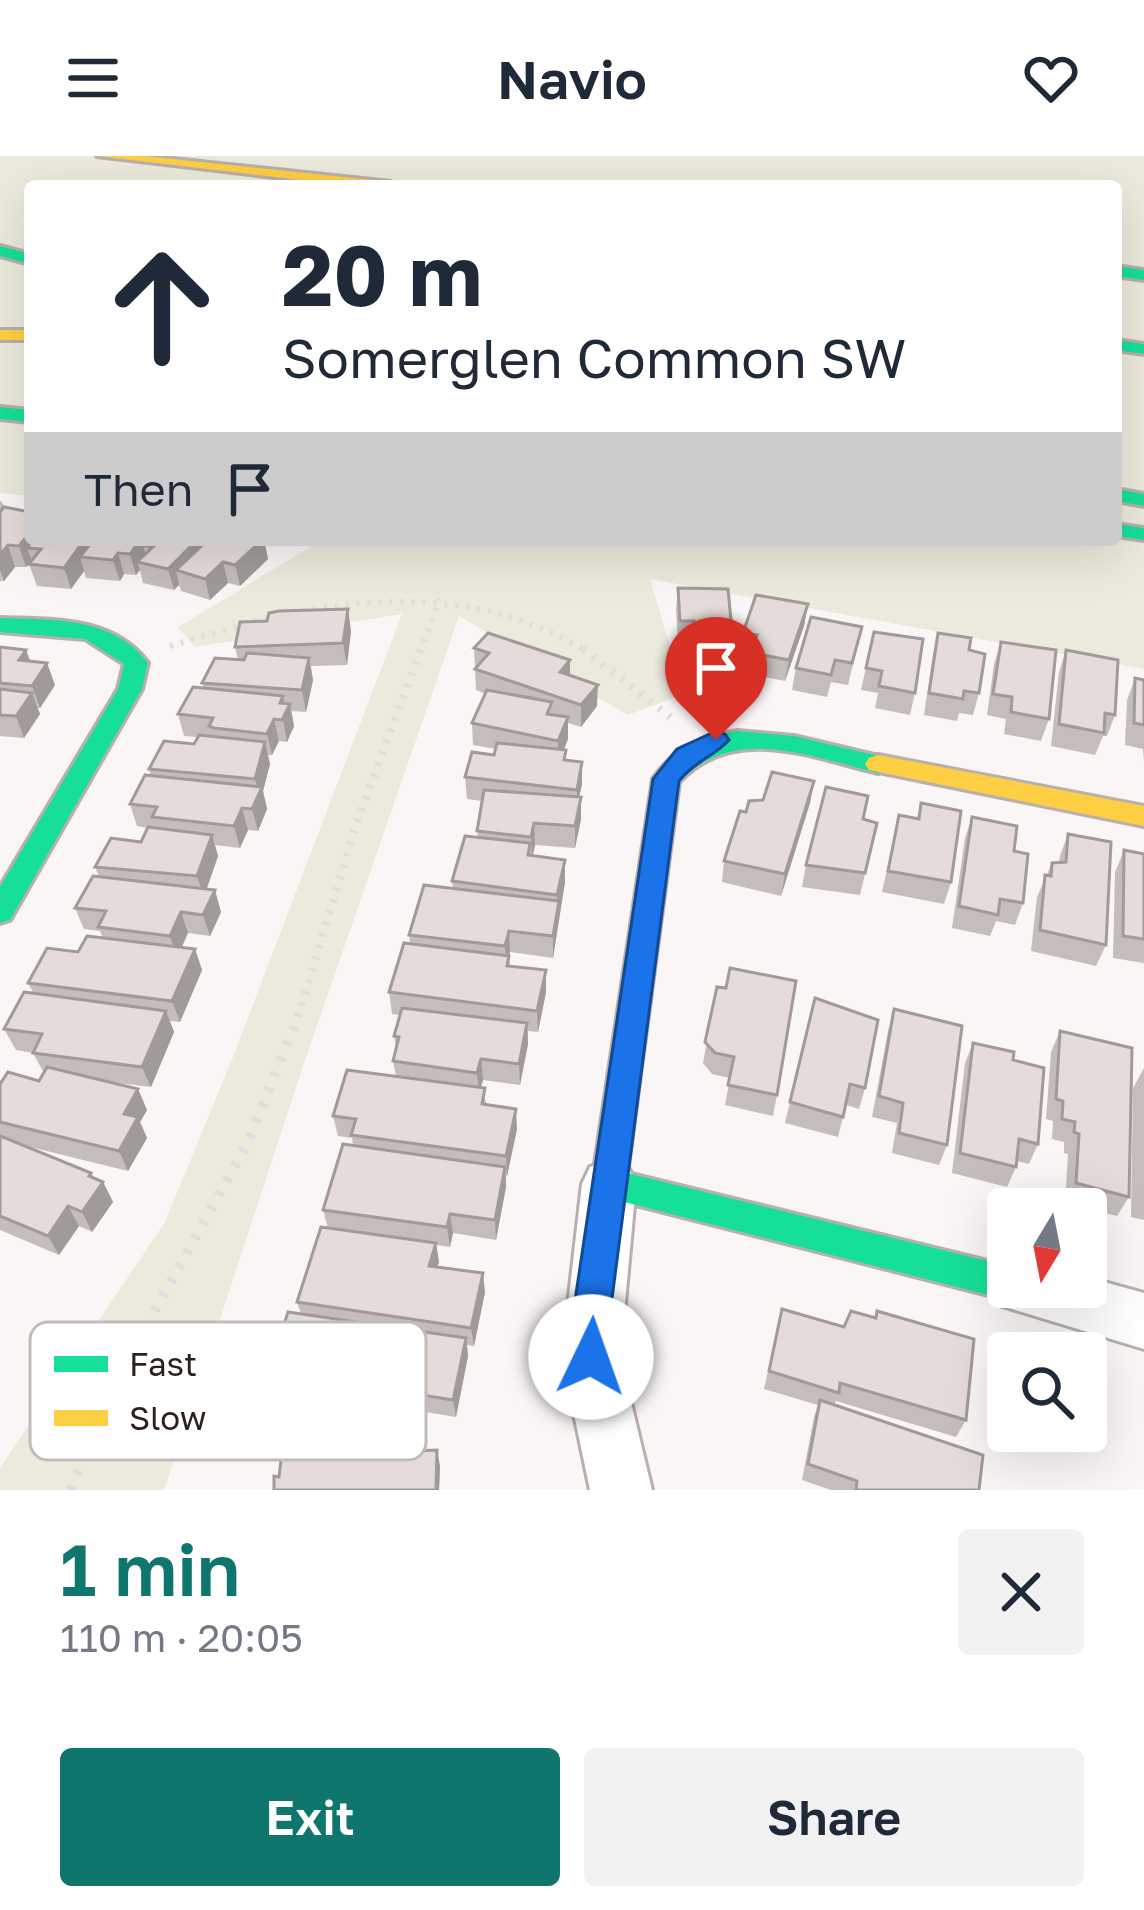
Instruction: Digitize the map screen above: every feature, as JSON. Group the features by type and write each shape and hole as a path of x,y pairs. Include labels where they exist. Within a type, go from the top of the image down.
{"main road":[{"path":"104,156 334,180"},
{"path":"0,625 104,637 131,653 135,676 0,912"},
{"path":"987,1278 610,1184 666,779 675,764 700,744 738,737 1144,816"}],"street":[{"path":"610,1184 592,1314 591,1357 620,1490"},
{"path":"1097,1308 1144,1321"}],"path":[{"path":"131,653 200,640 274,615 326,604 404,596 440,599 506,611 576,647 654,701 700,744"},
{"path":"149,1322 248,1142 286,1055 356,825 440,599"},
{"path":"71,1490 82,1460"}],"shaded area":[{"path":"0,156 1144,156 1144,669 650,579 684,694 628,715 459,616 219,1322 98,1322 165,1222 402,614 195,647 178,627 312,546 1122,546 1122,180 24,180 24,495 0,493"},
{"path":"30,1423 30,1460 174,1460 164,1490 0,1490 0,1468"}],"building":[{"path":"4,507 24,511 24,540 19,546 8,545 0,555"},
{"path":"80,546 64,568 29,564 41,549 27,548"},
{"path":"88,546 136,546 130,554 118,553 113,560 80,557"},
{"path":"148,546 191,546 168,569 137,562 153,547"},
{"path":"202,546 256,546 235,565 223,562 205,579 176,570"},
{"path":"678,588 728,589 733,642 695,642 694,621 680,621"},
{"path":"756,595 808,604 789,660 752,653 757,635 743,633"},
{"path":"348,609 343,643 235,647 240,622 267,621 269,613 279,611"},
{"path":"811,617 862,627 852,663 835,660 831,675 796,668"},
{"path":"874,632 923,639 915,693 879,686 882,671 866,668"},
{"path":"488,633 570,660 560,672 598,685 581,705 475,669 489,653 474,648"},
{"path":"938,633 971,638 969,650 985,654 979,693 964,691 963,699 929,693"},
{"path":"1001,642 1056,650 1049,719 1011,712 1012,697 993,694"},
{"path":"0,647 26,650 19,660 47,663 32,686 0,683"},
{"path":"1066,650 1118,660 1115,715 1105,713 1104,733 1059,724"},
{"path":"247,653 309,658 302,690 202,683 215,658 244,660"},
{"path":"1135,678 1144,680 1144,725 1134,723"},
{"path":"193,687 283,696 280,703 290,704 267,734 214,728 209,726 213,718 178,714"},
{"path":"0,689 32,693 16,716 0,715"},
{"path":"487,690 552,702 547,714 568,717 558,741 472,723"},
{"path":"199,735 265,742 255,779 149,769 164,741 194,744"},
{"path":"497,743 566,750 564,760 582,762 577,790 465,777 472,752 494,755"},
{"path":"772,772 814,781 785,874 724,861 740,811 746,812 749,801 763,800"},
{"path":"145,775 262,787 252,809 242,808 234,826 152,817 157,807 130,804"},
{"path":"826,787 868,796 863,819 877,823 865,873 806,865"},
{"path":"484,790 581,797 575,826 534,823 531,837 477,831"},
{"path":"921,803 961,811 951,882 888,871 899,815 919,819"},
{"path":"972,817 1017,826 1014,851 1028,854 1023,903 1000,899 998,915 959,906"},
{"path":"148,827 212,835 197,876 95,867 111,838 141,842"},
{"path":"1068,834 1111,842 1106,945 1040,930 1045,875 1051,876 1052,863 1066,862"},
{"path":"465,836 530,843 528,855 565,860 557,895 452,881"},
{"path":"1124,850 1144,854 1144,939 1123,936"},
{"path":"93,876 215,890 203,915 181,912 170,936 98,927 106,911 75,908"},
{"path":"424,885 559,901 553,936 509,931 505,946 409,935"},
{"path":"87,936 195,949 172,1001 28,983 47,948 78,952"},
{"path":"404,943 509,956 507,966 546,970 537,1011 389,992"},
{"path":"730,968 796,981 777,1095 728,1085 734,1057 715,1053 705,1042 717,987 726,988"},
{"path":"24,992 166,1011 142,1067 33,1053 42,1034 4,1029"},
{"path":"815,998 878,1020 865,1088 850,1084 843,1117 790,1102"},
{"path":"402,1008 527,1023 519,1064 481,1059 477,1073 393,1061"},
{"path":"894,1009 962,1026 947,1145 899,1133 903,1103 879,1096"},
{"path":"1060,1031 1132,1048 1129,1197 1076,1183 1079,1134 1074,1132 1075,1122 1062,1119 1063,1101 1056,1099"},
{"path":"973,1043 1014,1052 1013,1060 1044,1068 1038,1144 1019,1139 1016,1167 960,1153"},
{"path":"47,1067 138,1089 124,1114 138,1117 119,1151 0,1122 0,1084 8,1072 39,1081"},
{"path":"347,1070 485,1088 482,1104 516,1109 506,1156 351,1135 356,1119 333,1116"},
{"path":"0,1136 103,1182 82,1212 68,1206 48,1236 0,1216"},
{"path":"343,1144 505,1167 495,1220 450,1214 447,1227 323,1210"},
{"path":"321,1227 436,1243 429,1266 483,1273 471,1328 297,1302"},
{"path":"782,1309 844,1327 851,1311 876,1318 877,1311 974,1339 966,1420 840,1383 839,1393 769,1371"},
{"path":"288,1312 356,1322 285,1322"},
{"path":"426,1332 466,1338 453,1400 426,1396"},
{"path":"820,1400 983,1455 979,1490 856,1490 857,1481 808,1464"},
{"path":"426,1450 437,1450 436,1490 274,1490 274,1476 279,1477 281,1460 426,1460"}],"traffic: fast":[{"path":"0,251 24,257"},
{"path":"1122,272 1144,275"},
{"path":"1122,346 1144,349"},
{"path":"0,413 24,415"},
{"path":"1122,496 1144,500"},
{"path":"1122,531 1144,534"},
{"path":"0,625 92,633 123,649 136,663 130,689 0,912"},
{"path":"878,764 765,740 737,740 710,745 686,758 666,779 609,1184 987,1278"}],"traffic: slow":[{"path":"104,156 334,180"},
{"path":"0,335 24,335"},
{"path":"878,764 1144,816"}],"route":[{"path":"591,1357 592,1314 666,779 675,764 700,744 716,740"}]}
